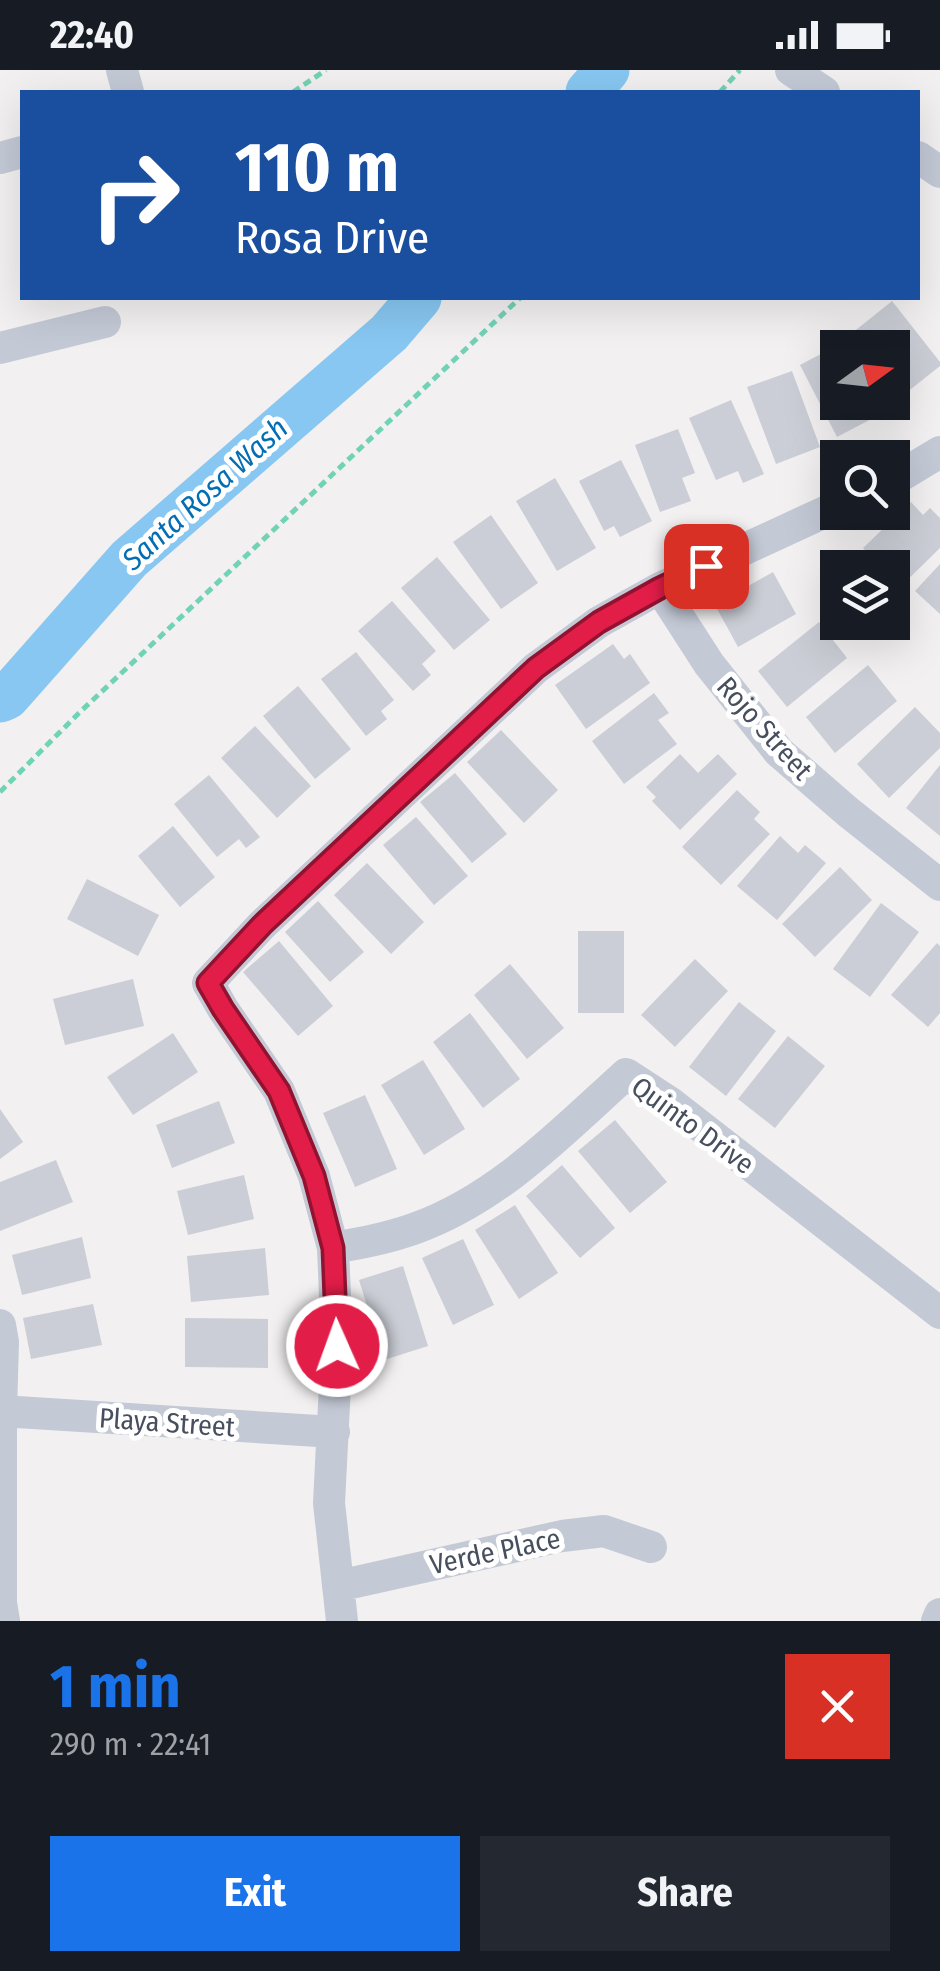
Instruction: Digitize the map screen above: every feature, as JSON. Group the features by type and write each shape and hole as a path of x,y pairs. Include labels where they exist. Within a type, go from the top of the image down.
{"street":[{"path":"792,70 821,90"},
{"path":"0,348 104,322"},
{"path":"910,471 940,452"},
{"path":"342,1621 329,1503 337,1346 333,1248 314,1176 279,1091 208,983 262,925 536,668 599,622 660,588 820,514"},
{"name":"Rojo Street","path":"660,588 709,664 779,752 940,885"},
{"name":"Quinto Drive","path":"333,1248 398,1234 458,1209 532,1159 626,1074 672,1104 940,1313"},
{"path":"0,1325 4,1621"},
{"name":"Playa Street","path":"1,1411 334,1432"},
{"name":"Verde Place","path":"338,1586 562,1536 604,1531 651,1547"},
{"path":"937,1621 940,1614"}],"path":[{"path":"296,90 326,70"},
{"path":"722,90 740,70"},
{"path":"0,792 518,300"}],"building":[{"path":"892,301 940,366 910,390 910,330 856,330"},
{"path":"820,354 820,404 800,365"},
{"path":"792,371 820,447 776,464 747,387"},
{"path":"731,400 764,474 743,483 738,471 716,480 689,418"},
{"path":"828,420 869,420 837,437"},
{"path":"678,429 695,473 682,478 691,501 660,512 635,445"},
{"path":"621,460 652,521 620,537 614,526 604,531 579,481"},
{"path":"555,478 596,548 557,571 516,501"},
{"path":"910,503 923,515 930,508 940,518 940,548 910,577 910,550 863,548 882,530 910,530"},
{"path":"491,515 538,583 501,609 453,542"},
{"path":"437,557 490,620 454,650 401,588"},
{"path":"940,564 940,614 915,591"},
{"path":"773,572 796,614 738,647 715,605"},
{"path":"392,601 436,651 422,664 431,675 413,691 358,631"},
{"path":"819,622 820,640 833,640 847,658 787,707 758,671"},
{"path":"613,644 624,659 630,654 650,683 586,729 555,685"},
{"path":"356,652 394,700 381,711 387,719 366,736 321,679"},
{"path":"868,665 897,701 835,753 806,717"},
{"path":"298,686 351,749 315,779 263,716"},
{"path":"654,693 669,713 658,720 677,744 624,784 592,741"},
{"path":"915,707 940,733 940,748 889,798 857,764"},
{"path":"255,726 311,786 277,818 221,758"},
{"path":"501,730 558,790 524,823 467,762"},
{"path":"680,754 698,773 718,754 737,774 680,830 652,801 656,797 646,787"},
{"path":"940,765 940,836 906,808"},
{"path":"455,773 507,834 472,863 420,802"},
{"path":"209,775 260,837 246,848 239,839 217,857 174,804"},
{"path":"737,790 760,812 754,819 770,834 721,885 682,847"},
{"path":"416,817 468,876 434,905 383,845"},
{"path":"173,826 215,877 180,907 138,856"},
{"path":"780,836 798,853 805,845 826,863 777,920 737,886"},
{"path":"367,863 424,922 391,954 334,895"},
{"path":"840,867 872,900 815,957 782,924"},
{"path":"87,879 159,915 138,956 67,919"},
{"path":"318,901 364,952 330,982 285,932"},
{"path":"881,903 919,932 870,997 833,969"},
{"path":"578,931 624,931 624,1013 578,1013"},
{"path":"279,941 333,1006 298,1036 243,972"},
{"path":"937,943 940,1013 928,1027 891,995"},
{"path":"695,959 728,991 675,1047 641,1015"},
{"path":"510,964 564,1028 527,1059 474,995"},
{"path":"133,979 144,1026 65,1045 53,999"},
{"path":"739,1002 776,1031 726,1096 689,1067"},
{"path":"470,1013 520,1079 483,1108 433,1042"},
{"path":"173,1033 198,1072 133,1115 107,1077"},
{"path":"788,1036 825,1066 775,1128 738,1099"},
{"path":"423,1060 465,1129 424,1155 381,1085"},
{"path":"365,1095 397,1169 355,1187 323,1113"},
{"path":"219,1101 235,1143 172,1168 156,1125"},
{"path":"0,1109 23,1142 0,1159"},
{"path":"615,1120 667,1182 630,1213 578,1151"},
{"path":"56,1160 73,1202 0,1231 0,1182"},
{"path":"562,1165 615,1228 580,1258 526,1196"},
{"path":"244,1175 254,1219 188,1235 177,1191"},
{"path":"515,1205 558,1273 519,1299 475,1230"},
{"path":"82,1237 91,1278 22,1295 12,1255"},
{"path":"463,1239 494,1305 453,1325 422,1258"},
{"path":"265,1248 269,1295 191,1302 187,1256"},
{"path":"403,1266 428,1346 384,1360 359,1280"},
{"path":"93,1304 102,1345 31,1359 23,1318"},
{"path":"185,1318 268,1319 268,1368 185,1367"}],"waterway":[{"name":"Santa Rosa Wash","path":"590,90 607,70"},
{"name":"Santa Rosa Wash","path":"0,700 7,697 129,559 389,333 417,300"}],"route":[{"path":"337,1346 333,1248 314,1176 279,1091 208,983 262,925 536,668 599,622 706,566"}]}
